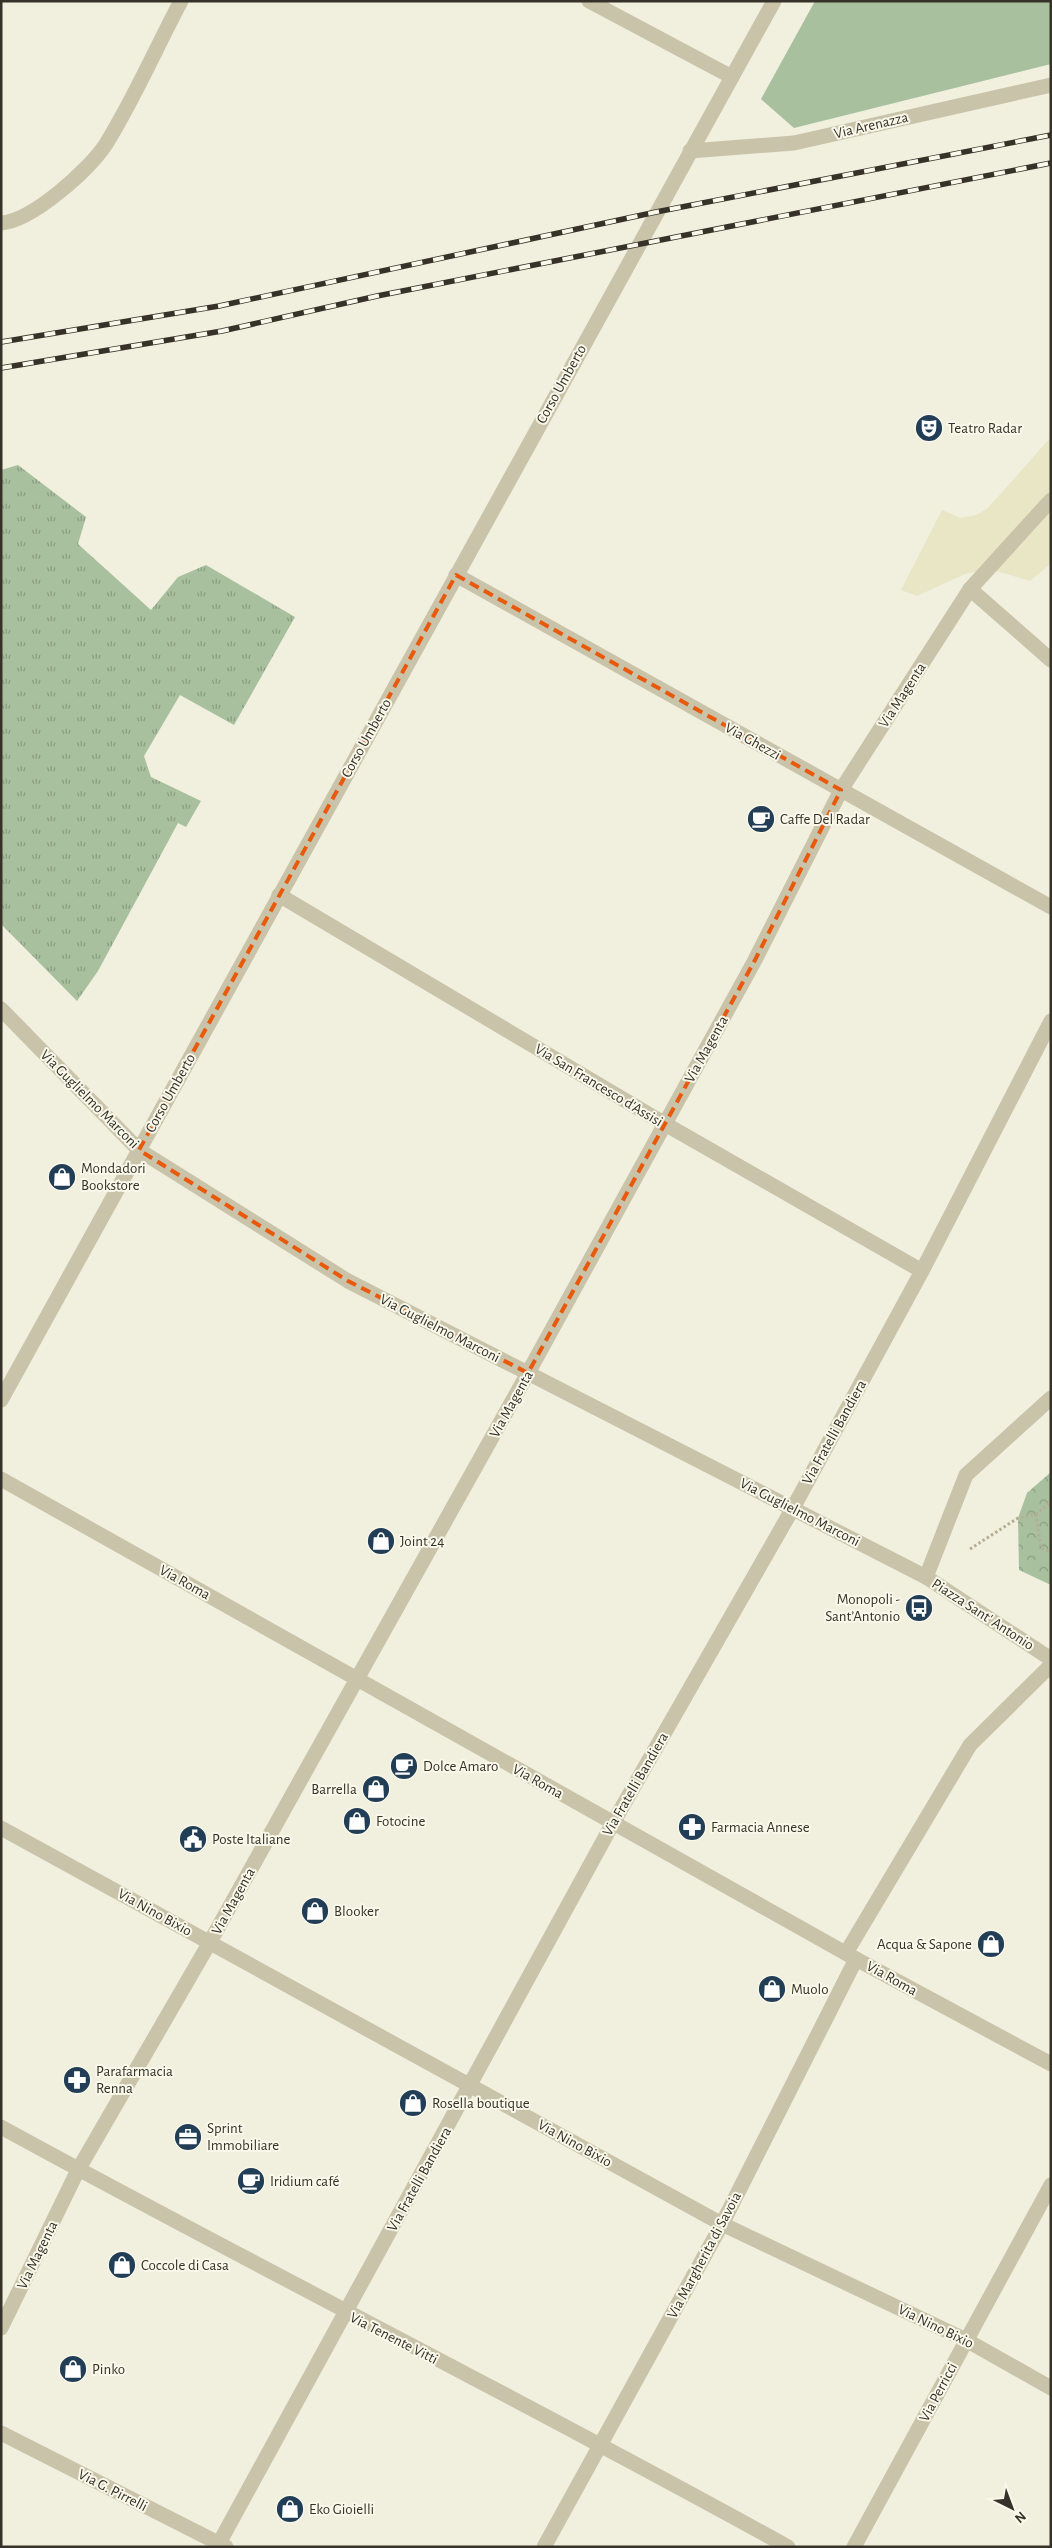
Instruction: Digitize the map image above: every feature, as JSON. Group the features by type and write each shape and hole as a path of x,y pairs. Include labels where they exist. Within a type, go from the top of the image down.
{"street":[{"path":"1,223 11,222 55,198 105,145 181,1"},
{"path":"588,1 732,77"},
{"name":"Corso Umberto","path":"1,1400 774,1"},
{"name":"Via Arenazza","path":"690,150 794,143 1051,85"},
{"name":"Via Magenta","path":"1,2328 78,2170 210,1942 528,1373 754,960 841,790 970,589 1051,500"},
{"name":"Via Ghezzi","path":"456,575 1051,907"},
{"path":"970,589 1051,660"},
{"name":"Via San Francesco d'Assisi","path":"279,895 664,1124 922,1271"},
{"name":"Via Guglielmo Marconi","path":"1,1009 139,1150 348,1281 926,1577"},
{"name":"Via Fratelli Bandiera","path":"220,2546 613,1823 792,1508 922,1271 1051,1021"},
{"name":"Piazza Sant' Antonio","path":"1051,1398 966,1475 926,1577 1051,1658"},
{"name":"Via Roma","path":"1,1479 851,1956 1051,2064"},
{"path":"851,1956 970,1745 1051,1665"},
{"name":"Via Nino Bixio","path":"1,1828 722,2224 966,2340 1051,2388"},
{"name":"Via Margherita di Savoia","path":"544,2547 722,2224 851,1956"},
{"name":"Via Tenente Vitti","path":"1,2127 346,2313 600,2443 788,2547"},
{"name":"Via Perricci","path":"854,2547 1051,2185"},
{"name":"Via G. Pirrelli","path":"1,2433 220,2546"}],"path":[{"path":"968,1550 1018,1518 1036,1514 1051,1502"},
{"path":"1036,1514 1041,1548 1051,1552"}],"highlighted area":[{"path":"456,575 841,790 755,960 528,1373 348,1281 139,1150"}],"green space":[{"path":"815,1 1051,1 1051,64 794,128 761,99"},
{"path":"18,465 86,517 78,544 151,610 178,577 206,565 295,617 234,725 180,695 144,756 151,777 201,801 186,827 178,823 98,971 77,1001 1,924 1,470"},
{"path":"1051,1472 1051,1585 1019,1570 1018,1518 1027,1493"}],"shaded area":[{"path":"1051,437 1051,562 1048,566 1030,581 990,569 965,574 917,596 901,590 942,510 960,518 976,515 987,509"}],"railway":[{"path":"1,342 219,306 656,212 1051,135"},
{"path":"1,368 222,331 377,296 1051,163"}],"place":[{"name":"Teatro Radar","path":"929,428"},
{"name":"Caffe Del Radar","path":"761,819"},
{"name":"Mondadori Bookstore","path":"62,1177"},
{"name":"Joint 24","path":"381,1541"},
{"name":"Monopoli - Sant’Antonio","path":"919,1608"},
{"name":"Dolce Amaro","path":"404,1766"},
{"name":"Barrella","path":"376,1789"},
{"name":"Fotocine","path":"357,1821"},
{"name":"Farmacia Annese","path":"692,1827"},
{"name":"Poste Italiane","path":"193,1839"},
{"name":"Blooker","path":"315,1911"},
{"name":"Acqua & Sapone","path":"991,1944"},
{"name":"Muolo","path":"772,1989"},
{"name":"Parafarmacia Renna","path":"77,2080"},
{"name":"Rosella boutique","path":"413,2103"},
{"name":"Sprint Immobiliare","path":"188,2137"},
{"name":"Iridium café","path":"251,2181"},
{"name":"Coccole di Casa","path":"122,2265"},
{"name":"Pinko","path":"73,2369"},
{"name":"Eko Gioielli","path":"290,2509"}]}
